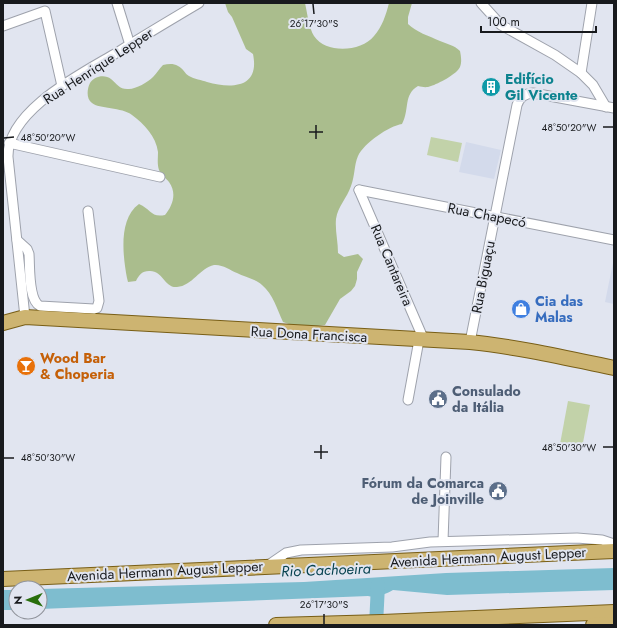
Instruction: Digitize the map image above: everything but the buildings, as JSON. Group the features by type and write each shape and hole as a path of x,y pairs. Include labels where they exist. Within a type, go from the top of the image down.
{"main road":[{"name":"Rua Dona Francisca","path":"3,323 25,317 470,342 544,354 614,368"},
{"name":"Avenida Hermann August Lepper","path":"3,578 614,551"},
{"path":"276,625 376,623 614,612"},
{"path":"593,625 614,624"}],"street":[{"path":"117,3 130,45"},
{"name":"Rua Henrique Lepper","path":"9,143 18,126 26,117 41,102 62,86 199,3"},
{"path":"481,3 501,25 555,55 581,73 593,85 610,108"},
{"path":"581,73 592,3"},
{"path":"3,26 45,11 62,86"},
{"name":"Rua Biguaçu","path":"470,342 517,105 523,95 533,93 610,108"},
{"path":"25,317 6,157 9,143 160,177"},
{"name":"Rua Chapecó","path":"360,190 614,240"},
{"name":"Rua Cantareira","path":"360,190 421,340"},
{"path":"17,240 27,249 29,254 32,294 37,304 40,306 97,308 99,301 88,211"},
{"path":"408,400 421,340"},
{"path":"443,541 446,457"},
{"path":"265,567 286,553 301,550 392,547 443,541 577,538 602,540 614,544"},
{"path":"392,547 411,560"}],"shaded area":[{"path":"466,142 501,150 494,179 459,172"},
{"path":"614,258 614,304 605,302"}],"green space":[{"path":"225,3 305,3 312,33 319,42 327,46 344,49 361,45 374,36 383,21 389,3 412,3 408,17 408,24 411,27 419,32 453,46 460,51 461,63 458,70 451,76 438,83 428,87 418,86 413,90 408,98 406,113 402,124 390,128 377,136 361,151 358,156 351,186 337,214 336,228 338,253 344,257 358,254 363,259 357,272 355,286 340,299 325,325 304,326 283,322 272,297 262,285 220,265 209,267 187,284 177,287 169,285 154,271 144,272 136,281 128,282 124,260 124,239 128,219 132,211 139,204 154,214 160,216 165,215 172,203 173,190 169,182 159,170 157,146 149,131 141,122 128,112 95,105 92,103 88,96 89,85 97,77 103,76 109,77 121,88 132,89 151,79 163,65 170,64 180,67 191,77 216,84 234,85 248,80 252,74 254,65 253,54 246,49"},
{"path":"431,137 462,143 458,162 427,155"},
{"path":"568,401 590,405 582,448 560,444"}],"water":[{"path":"614,568 614,590 447,595 393,590 378,596 48,609 48,589 304,582 446,573"},
{"path":"3,590 8,590 8,610 3,610"}],"waterway":[{"path":"376,625 378,585"}],"place":[{"name":"Edifício Gil Vicente","path":"491,87"},
{"name":"Cia das Malas","path":"521,309"},
{"name":"Wood Bar & Choperia","path":"26,366"},
{"name":"Consulado da Itália","path":"438,399"},
{"name":"Fórum da Comarca de Joinville","path":"498,491"}],"water label":[{"name":"Rio Cachoeira","path":"326,570"}]}
